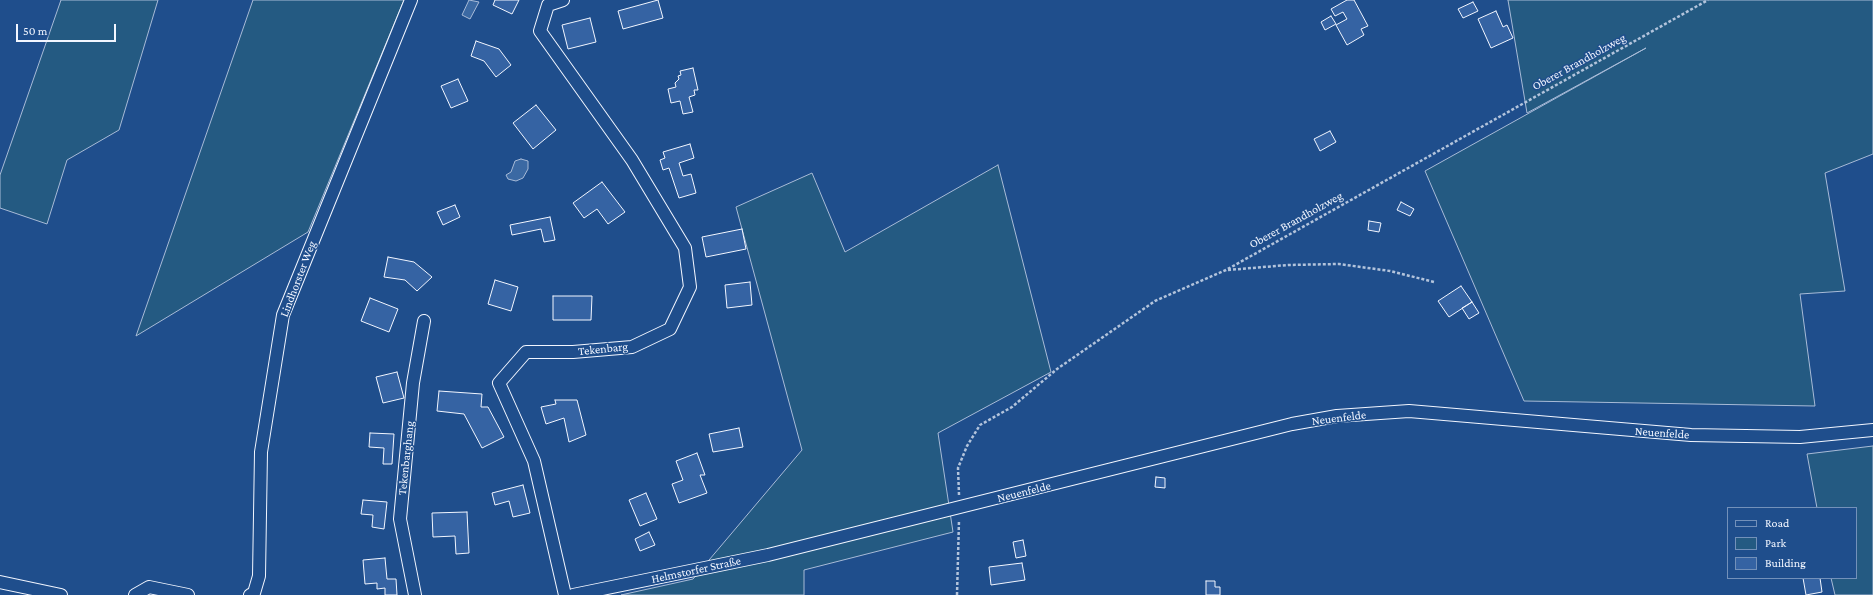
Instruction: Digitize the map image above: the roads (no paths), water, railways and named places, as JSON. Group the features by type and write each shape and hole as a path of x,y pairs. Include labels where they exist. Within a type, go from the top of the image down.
{"street":[{"name":"Lindhorster Weg","path":"250,595 254,593 259,576 261,452 283,315 411,0"},
{"name":"Tekenbarg","path":"563,0 548,5 540,31 632,160 685,248 690,287 670,330 632,347 573,352 526,352 499,383 534,461 565,595"},
{"name":"Tekenbarghang","path":"415,595 400,519 413,383 424,321"},
{"name":"Neuenfelde","path":"819,543 1292,424 1337,416 1409,411 1691,435 1800,437 1873,430"},
{"name":"Helmstorfer Straße","path":"573,595 819,543"},
{"path":"0,582 61,595"},
{"path":"135,595 149,588 188,595"}]}
